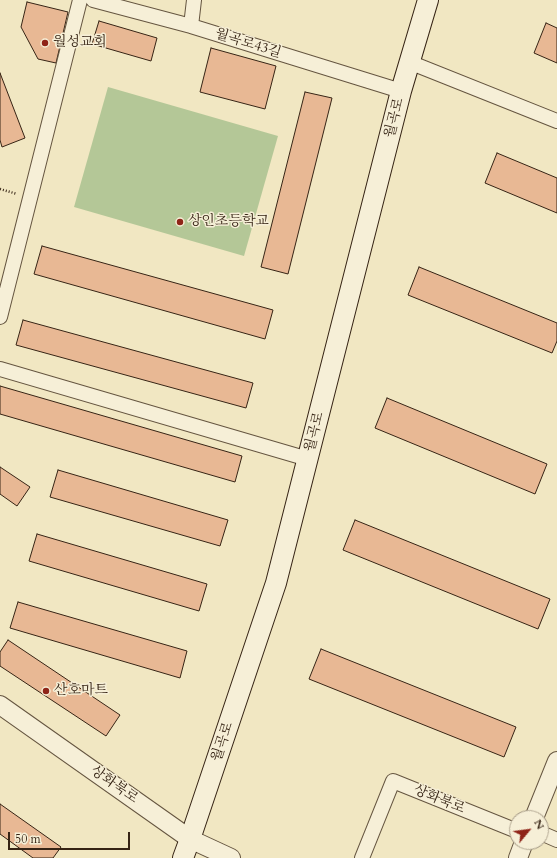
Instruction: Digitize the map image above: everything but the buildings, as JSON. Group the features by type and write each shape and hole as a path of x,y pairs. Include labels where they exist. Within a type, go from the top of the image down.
{"main road":[{"name":"월곡로","path":"183,858 276,583 409,62 428,0"}],"street":[{"path":"0,317 80,0"},
{"name":"월곡로43길","path":"92,0 190,26 402,91"},
{"path":"190,26 194,0"},
{"path":"409,62 557,121"},
{"path":"0,369 308,459"},
{"name":"상화북로","path":"0,705 190,839 231,858"},
{"path":"537,810 557,761"},
{"name":"상화북로","path":"362,858 393,781 509,829"}],"green space":[{"path":"108,87 278,136 244,256 74,207"}],"place":[{"name":"월성교회","path":"45,43"},
{"name":"상인초등학교","path":"180,222"},
{"name":"산호마트","path":"46,691"}]}
